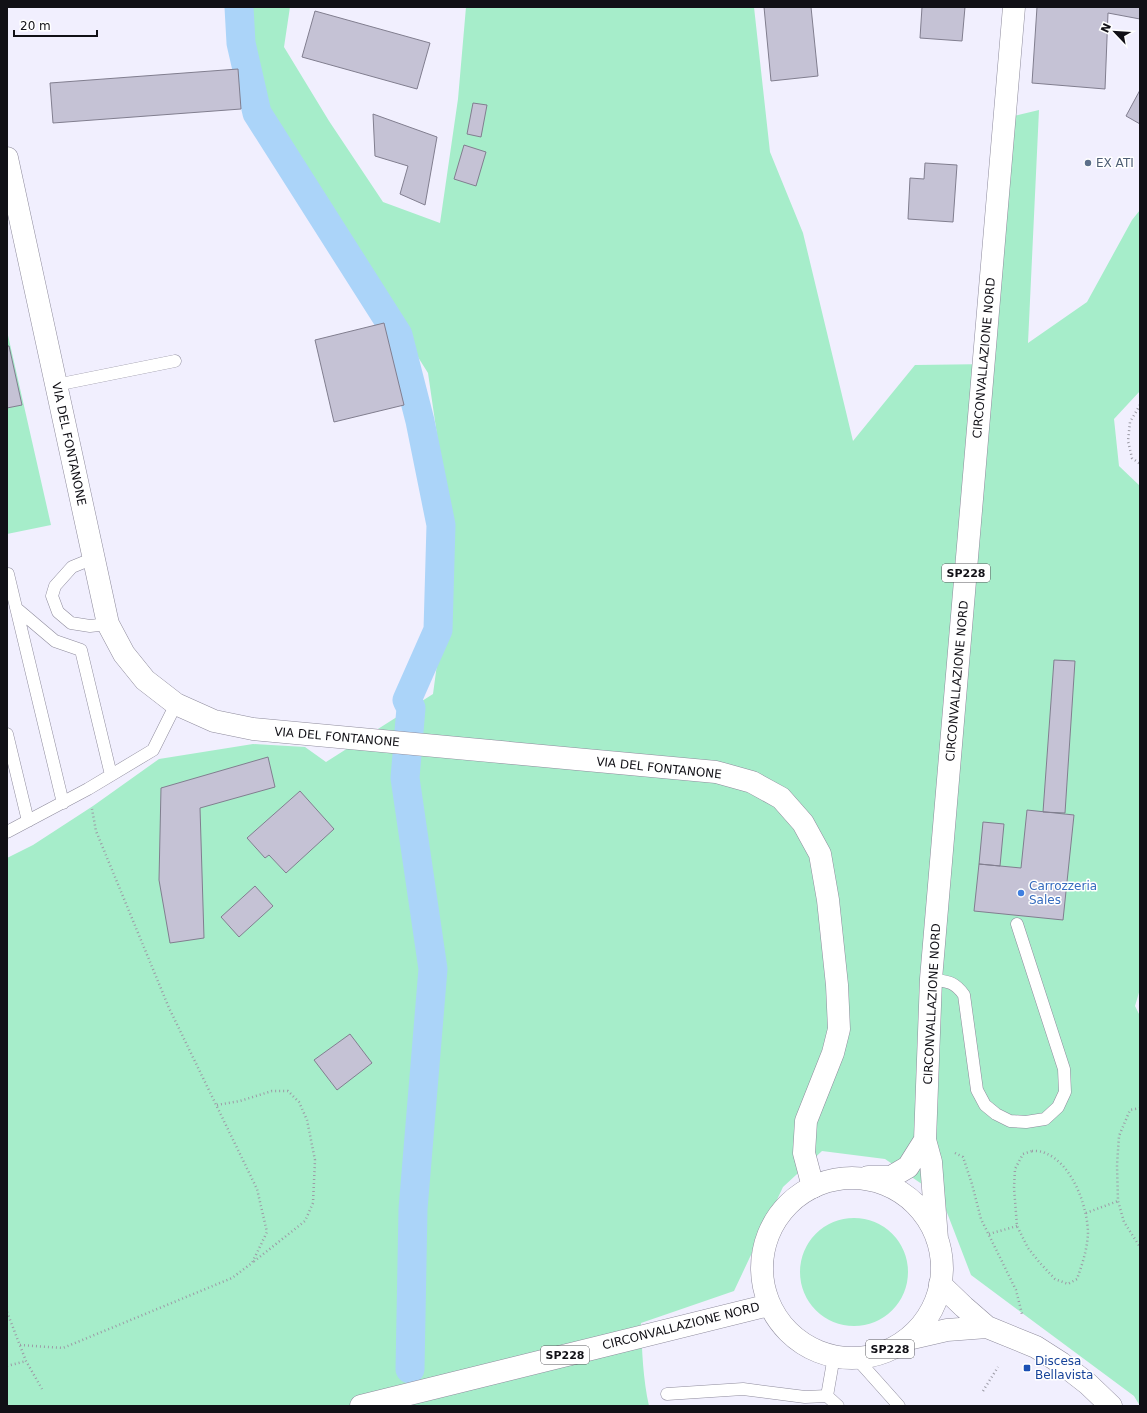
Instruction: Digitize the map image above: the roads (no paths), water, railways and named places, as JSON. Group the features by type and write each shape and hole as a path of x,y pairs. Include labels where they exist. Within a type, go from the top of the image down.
{"main road":[{"name":"CIRCONVALLAZIONE NORD","path":"937,1239 931,1162 925,1140 931,979 1014,7"},
{"name":"VIA DEL FONTANONE","path":"7,158 108,624 124,654 145,680 176,704 214,721 253,729 716,772 752,782 781,798 803,823 820,854 828,900 837,985 839,1029 833,1053 806,1121 804,1153 813,1187"},
{"name":"SP228","path":"853,1178 880,1182 905,1195 924,1214 937,1239 942,1261 940,1284 934,1305 923,1324 908,1339 884,1353 857,1359 830,1356 804,1345 783,1328 769,1304 762,1278 763,1250 773,1224 790,1202 813,1187 832,1180 853,1178 891,1177 908,1167 925,1140"},
{"path":"940,1284 987,1327 1036,1348 1062,1363 1088,1384 1111,1406"},
{"name":"CIRCONVALLAZIONE NORD","path":"361,1406 769,1304"},
{"path":"908,1339 948,1330 987,1327"}],"lane":[{"path":"56,385 175,361"},
{"path":"94,558 72,567 55,586 52,596 58,612 71,624 90,626 108,624"},
{"path":"7,574 63,803"},
{"path":"16,608 55,641 81,650 111,775"},
{"path":"7,832 88,789 153,750 176,704"},
{"path":"7,734 28,821"},
{"path":"931,979 949,982 958,986 964,995 977,1090 985,1105 996,1114 1010,1121 1026,1122 1045,1119 1058,1107 1065,1092 1064,1069 1017,924"},
{"path":"827,1396 834,1356"},
{"path":"857,1359 899,1406"},
{"path":"667,1394 743,1389 805,1397 827,1396 838,1406"}],"waterway":[{"path":"239,7 241,43 257,113 398,335 420,421 441,525 438,630 407,700 411,708 405,778 433,969 413,1209 410,1369"}],"place":[{"name":"EX ATI","path":"1088,163"},
{"name":"Carrozzeria Sales","path":"1021,893"},
{"name":"Discesa Bellavista","path":"1027,1368"}]}
